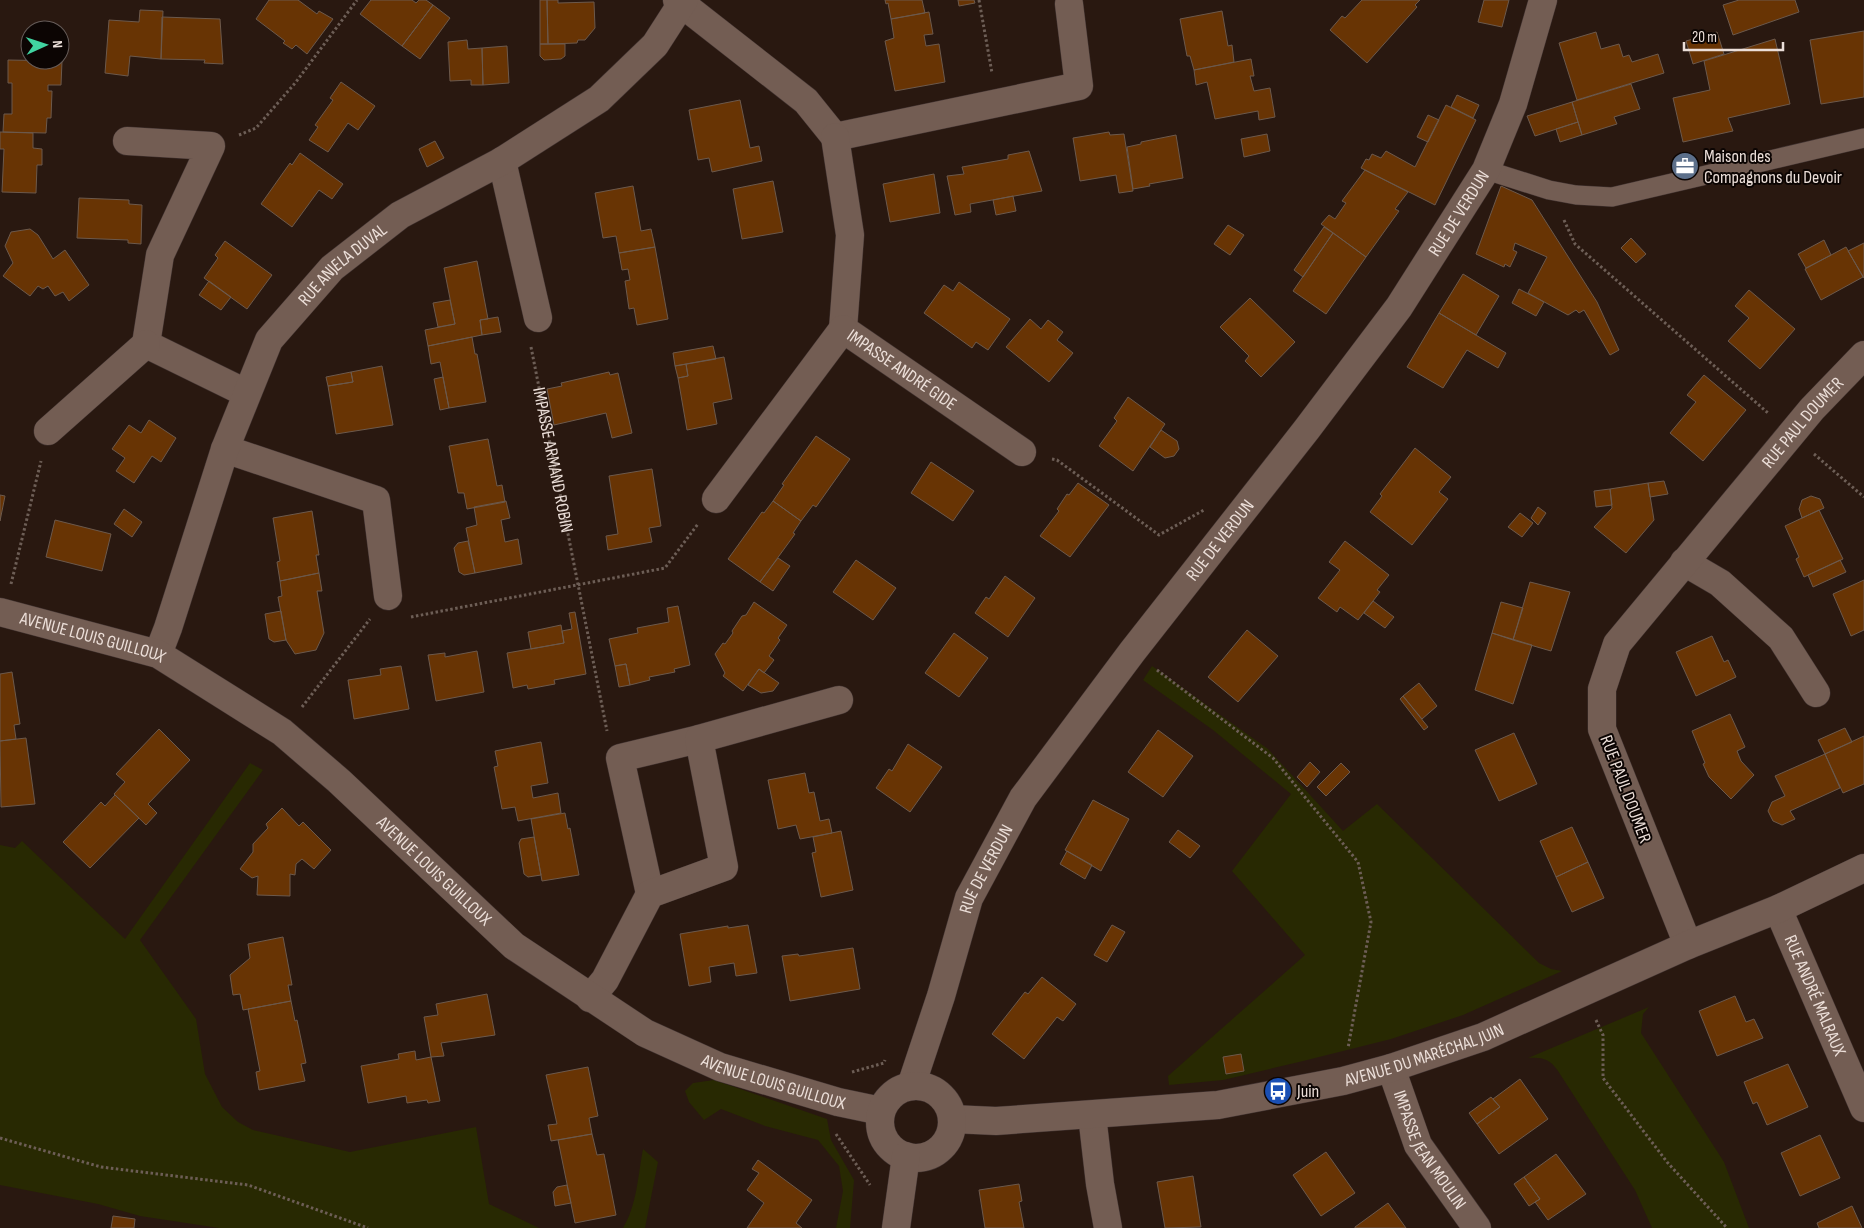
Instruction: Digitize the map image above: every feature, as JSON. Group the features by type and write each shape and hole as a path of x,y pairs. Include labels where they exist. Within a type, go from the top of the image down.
{"street":[{"name":"RUE DE VERDUN","path":"912,1086 941,996 969,898 1023,798 1132,652 1236,521 1399,308 1486,170 1512,104 1543,0"},
{"name":"IMPASSE ANDRÉ GIDE","path":"681,1 806,101 835,138 850,235 843,329 1022,452"},
{"name":"RUE ANJELA DUVAL","path":"158,654 168,628 224,449 269,340 332,268 400,215 502,161 599,99 655,45 681,1"},
{"path":"835,138 1079,86 1069,4"},
{"path":"48,431 146,344 160,255 211,146 127,141"},
{"path":"502,161 538,318"},
{"path":"716,499 843,329"},
{"path":"146,344 246,394"},
{"name":"RUE PAUL DOUMER","path":"1688,945 1602,729 1602,688 1617,644 1791,433 1864,355"},
{"path":"224,449 376,500 388,596"},
{"path":"1684,562 1720,583 1781,638 1816,693"},
{"name":"AVENUE LOUIS GUILLOUX","path":"2,612 158,654 282,732 339,781 514,946 645,1033 720,1066 838,1102 881,1112"},
{"path":"590,998 605,980 650,894 620,758 699,739 839,700"},
{"path":"650,894 724,867 699,739"},
{"name":"AVENUE DU MARÉCHAL JUIN","path":"952,1119 996,1121 1218,1106 1343,1081 1391,1068 1483,1037 1688,945 1778,909 1864,868"},
{"name":"RUE ANDRÉ MALRAUX","path":"1778,909 1864,1108"},
{"name":"IMPASSE JEAN MOULIN","path":"1391,1068 1418,1145 1477,1228"},
{"path":"912,1086 923,1086 934,1090 943,1098 949,1108 952,1119 951,1131 946,1141 938,1150 917,1158 906,1156 887,1144 882,1134 880,1123 881,1112 892,1094 901,1088 912,1086"},
{"path":"1092,1115 1100,1184 1108,1228"},
{"path":"896,1228 906,1156"}],"lane":[{"path":"1486,170 1549,190 1576,196 1612,197 1864,138"}],"path":[{"path":"211,146 256,128 296,82 357,0"},
{"path":"979,0 998,103"},
{"path":"1549,190 1575,244 1864,497"},
{"name":"IMPASSE ARMAND ROBIN","path":"538,318 530,341 609,745 620,758"},
{"path":"2,612 48,431"},
{"path":"1022,452 1057,460 1159,535 1202,510 1236,521"},
{"path":"282,732 388,596 407,618 665,568 716,499"},
{"path":"1132,652 1273,758 1358,862 1371,922 1343,1081"},
{"path":"1585,991 1602,1035 1603,1078 1667,1162 1727,1228"},
{"path":"835,1134 871,1188"},
{"path":"0,1138 100,1167 248,1185 368,1228"}],"shaded area":[{"path":"1152,666 1268,749 1343,831 1377,804 1539,963 1551,969 1562,971 1463,1015 1391,1039 1223,1080 1169,1085 1168,1076 1305,955 1232,871 1291,794 1213,730 1143,680"},
{"path":"250,763 263,770 140,940 196,1019 205,1074 222,1107 238,1122 253,1130 350,1152 476,1127 489,1204 539,1228 219,1228 140,1216 98,1204 0,1185 0,845 15,848 22,841 125,939"},
{"path":"1649,1007 1643,1014 1641,1033 1724,1162 1749,1228 1652,1228 1635,1190 1558,1071 1545,1060 1528,1058"},
{"path":"714,1080 827,1119 831,1140 854,1180 850,1228 836,1228 843,1191 839,1166 818,1140 765,1126 721,1109 704,1120 689,1102 685,1091 693,1083"},
{"path":"643,1149 658,1162 645,1228 623,1228 634,1200"}],"building":[{"path":"269,0 298,0 317,14 319,11 333,19 307,54 296,45 292,49 283,43 285,41 256,19"},
{"path":"371,0 412,0 416,3 419,0 426,0 433,5 402,46 360,14"},
{"path":"540,0 547,0 548,44 540,44"},
{"path":"547,0 558,0 558,3 594,2 595,28 585,40 578,40 577,43 548,44"},
{"path":"885,0 922,0 925,13 891,19 888,3 886,4"},
{"path":"958,0 974,0 975,3 959,6"},
{"path":"1362,0 1420,0 1415,5 1417,7 1367,63 1330,30 1342,16 1345,18"},
{"path":"1484,0 1509,0 1502,27 1478,22"},
{"path":"1739,0 1795,0 1799,12 1733,35 1723,5"},
{"path":"433,5 450,18 420,59 402,46"},
{"path":"140,10 163,11 161,59 130,56 128,76 105,73 109,20 139,22"},
{"path":"1222,11 1228,46 1232,45 1234,62 1194,70 1190,56 1187,56 1180,19"},
{"path":"929,12 933,34 924,35 926,46 939,44 945,82 895,91 885,41 894,38 891,19"},
{"path":"162,17 220,19 223,64 204,63 205,60 161,59"},
{"path":"1864,31 1864,97 1821,104 1810,40"},
{"path":"1596,32 1601,49 1619,44 1623,57 1629,55 1632,62 1658,54 1664,73 1577,100 1559,43"},
{"path":"1717,32 1724,54 1693,64 1686,41"},
{"path":"1775,39 1790,104 1728,118 1733,131 1683,142 1673,98 1710,90 1704,61"},
{"path":"467,40 468,49 482,48 483,85 471,85 471,80 450,81 448,42"},
{"path":"540,44 565,44 565,56 561,59 544,60 540,56"},
{"path":"507,46 509,83 483,85 482,48"},
{"path":"1251,59 1254,76 1250,76 1254,91 1270,88 1275,117 1259,120 1258,111 1215,119 1207,82 1196,85 1194,70"},
{"path":"8,60 20,60 20,70 62,70 61,85 48,85 48,91 52,91 51,118 47,118 46,133 3,132 4,114 12,114 12,83 8,83"},
{"path":"341,82 375,106 358,130 348,123 328,152 309,140 318,127 315,125 333,100 330,98"},
{"path":"1631,84 1640,109 1614,117 1617,124 1582,135 1572,102"},
{"path":"1457,95 1479,105 1473,118 1451,107"},
{"path":"740,100 750,148 759,146 762,161 712,172 709,158 698,160 689,110"},
{"path":"1572,102 1578,122 1535,136 1527,116"},
{"path":"1446,105 1476,120 1435,205 1361,168 1366,159 1369,160 1372,154 1381,158 1386,151 1415,167"},
{"path":"1428,115 1439,120 1428,142 1417,137"},
{"path":"1578,122 1582,135 1560,142 1556,129"},
{"path":"0,132 33,133 33,148 42,149 42,165 37,165 36,193 2,192 4,149 0,149"},
{"path":"1109,132 1110,135 1124,134 1133,191 1119,193 1116,175 1080,181 1073,138"},
{"path":"1267,134 1270,151 1244,157 1241,139"},
{"path":"1176,135 1183,178 1133,189 1127,147 1141,144 1141,142"},
{"path":"435,141 444,158 427,167 419,149"},
{"path":"1029,151 1042,191 970,204 971,212 955,215 947,176 964,174 962,167 1008,159 1008,155"},
{"path":"300,153 343,184 332,199 319,190 292,227 261,204 290,163 292,165"},
{"path":"1365,170 1408,192 1395,209 1399,211 1366,257 1321,224 1329,215 1335,219 1346,203 1342,201"},
{"path":"934,174 940,213 890,222 883,184"},
{"path":"773,181 783,232 742,239 733,189"},
{"path":"633,186 641,231 651,229 655,247 619,253 616,236 603,238 595,193"},
{"path":"1501,186 1532,200 1597,302 1619,350 1610,355 1584,310 1579,313 1576,310 1568,315 1528,293 1547,257 1515,243 1513,250 1517,252 1510,267 1505,264 1504,267 1476,254"},
{"path":"1013,196 1016,211 996,215 993,200"},
{"path":"79,198 129,200 129,204 142,205 141,244 128,243 128,240 77,238"},
{"path":"1228,225 1244,235 1230,255 1214,244"},
{"path":"1324,227 1333,233 1303,277 1294,270"},
{"path":"30,229 38,235 53,259 65,250 89,285 69,301 63,292 55,296 48,286 43,289 38,286 30,296 3,276 13,263 5,246 11,232"},
{"path":"1333,233 1366,257 1326,314 1293,291"},
{"path":"1631,238 1646,254 1636,263 1621,248"},
{"path":"1824,240 1831,255 1806,268 1798,254"},
{"path":"225,241 272,275 247,309 204,278 218,258 215,255"},
{"path":"1864,243 1864,278 1848,251"},
{"path":"655,247 668,319 637,325 634,308 629,309 625,281 630,280 628,269 622,270 619,253"},
{"path":"1846,247 1863,277 1821,300 1805,269"},
{"path":"477,261 488,319 480,320 482,335 428,346 425,330 455,324 444,268"},
{"path":"1463,274 1499,296 1476,335 1439,313"},
{"path":"209,281 231,297 221,310 199,295"},
{"path":"959,282 1010,319 988,350 976,342 972,348 924,313 944,285 953,291"},
{"path":"1519,289 1544,302 1536,316 1512,303"},
{"path":"1749,290 1795,329 1760,369 1728,341 1749,318 1735,306"},
{"path":"1250,298 1295,342 1261,377 1245,361 1249,356 1220,327"},
{"path":"450,300 455,324 438,327 433,303"},
{"path":"1439,313 1506,353 1498,368 1467,350 1443,388 1407,367"},
{"path":"498,317 501,332 482,335 480,320"},
{"path":"1030,319 1041,329 1048,320 1063,332 1057,340 1073,353 1049,382 1006,347"},
{"path":"472,337 486,402 449,408 440,362 431,364 428,346"},
{"path":"713,346 716,359 675,366 673,353"},
{"path":"724,357 732,399 713,403 717,424 687,430 678,378 688,376 686,364"},
{"path":"686,364 688,376 678,378 675,366"},
{"path":"382,366 393,425 336,434 328,386 353,382 351,372"},
{"path":"351,372 353,382 328,386 326,377"},
{"path":"609,372 610,375 618,373 632,433 612,438 606,413 554,425 547,389 562,386 561,383"},
{"path":"1704,375 1746,410 1703,461 1670,433 1696,402 1687,395"},
{"path":"443,377 449,408 440,410 434,379"},
{"path":"1128,397 1165,424 1133,471 1099,446 1117,421 1114,418"},
{"path":"149,420 176,438 161,462 152,456 134,483 116,471 125,458 112,449 129,425 141,433"},
{"path":"1161,430 1177,441 1179,449 1174,456 1165,458 1150,447"},
{"path":"816,436 850,459 816,507 813,505 801,521 773,501 784,485 782,484"},
{"path":"488,439 497,486 502,485 505,502 467,509 464,493 458,493 449,446"},
{"path":"1415,448 1451,477 1439,492 1448,499 1412,545 1370,512 1382,496 1380,494"},
{"path":"931,462 974,491 953,521 911,493"},
{"path":"652,469 661,526 649,528 652,542 608,550 606,536 618,534 609,476"},
{"path":"1664,481 1668,494 1650,497 1648,483"},
{"path":"1078,483 1109,505 1070,557 1040,536 1059,511 1057,509 1067,494 1069,495"},
{"path":"1648,483 1654,520 1626,553 1594,527 1612,508 1610,489"},
{"path":"1610,489 1612,505 1596,507 1594,491"},
{"path":"0,495 5,496 0,521"},
{"path":"1811,496 1820,499 1824,508 1802,518 1799,509 1802,500"},
{"path":"506,501 510,518 501,520 505,542 518,539 522,564 475,573 466,528 477,525 474,507"},
{"path":"773,501 801,521 793,533 795,534 760,582 728,559 762,512 764,513"},
{"path":"1538,507 1546,513 1538,525 1531,518"},
{"path":"124,509 142,522 132,537 114,524"},
{"path":"1819,510 1843,559 1804,577 1796,559 1799,557 1785,526"},
{"path":"312,511 319,555 316,555 319,573 280,581 277,562 280,561 273,518"},
{"path":"1520,513 1533,523 1522,537 1508,527"},
{"path":"55,520 111,534 102,571 46,557"},
{"path":"468,541 475,573 464,575 459,572 454,548 458,543"},
{"path":"1345,541 1389,575 1377,590 1380,592 1358,620 1340,607 1337,612 1318,598 1340,570 1329,562"},
{"path":"778,558 790,566 773,591 760,582"},
{"path":"856,560 896,588 873,620 833,592"},
{"path":"1840,560 1846,572 1813,587 1808,575"},
{"path":"319,573 322,591 317,591 324,633 316,650 295,654 286,640 278,597 282,596 280,581"},
{"path":"1005,576 1035,598 1008,637 975,613 986,597 989,599"},
{"path":"1864,580 1864,630 1851,636 1833,594"},
{"path":"1530,582 1570,592 1551,651 1513,640"},
{"path":"1373,601 1394,617 1385,628 1364,613"},
{"path":"754,602 787,625 769,656 774,660 764,673 759,669 743,691 723,676 725,673 715,654 723,643 725,644 742,616 746,615"},
{"path":"1501,602 1523,608 1513,640 1492,633"},
{"path":"678,606 690,665 674,669 675,672 649,677 650,680 630,685 626,664 615,666 609,639 638,633 637,628 669,622 667,608"},
{"path":"281,611 286,640 274,642 269,639 265,614"},
{"path":"575,612 586,674 554,680 555,684 528,689 527,685 513,688 507,653 564,643 562,631 572,629 569,613"},
{"path":"561,625 564,643 531,649 528,632"},
{"path":"1247,630 1278,656 1238,702 1208,677"},
{"path":"954,633 988,658 959,697 925,673"},
{"path":"1492,633 1532,645 1513,704 1475,690"},
{"path":"1712,636 1724,662 1728,660 1736,677 1696,696 1676,652"},
{"path":"477,651 484,692 436,701 428,655 445,653 445,657"},
{"path":"626,664 630,685 619,687 615,666"},
{"path":"401,666 409,709 354,719 348,680 381,675 380,669"},
{"path":"759,669 779,683 773,691 761,693 748,685"},
{"path":"12,672 20,724 14,725 16,739 0,741 0,674"},
{"path":"1419,683 1437,706 1422,719 1403,696"},
{"path":"1403,696 1428,727 1424,730 1400,699"},
{"path":"1730,714 1745,747 1737,751 1741,761 1754,775 1731,799 1709,777 1692,731"},
{"path":"1845,728 1852,742 1825,754 1818,740"},
{"path":"159,729 190,760 148,804 157,813 146,825 114,794 125,782 116,774"},
{"path":"1158,730 1193,756 1163,797 1128,772"},
{"path":"1514,733 1537,784 1499,801 1475,750"},
{"path":"1864,736 1864,784 1843,793 1825,754"},
{"path":"26,738 35,804 1,807 0,741"},
{"path":"541,742 548,783 531,786 533,798 558,793 561,813 518,821 515,807 502,809 494,767 498,766 495,751"},
{"path":"908,744 942,767 910,812 876,788 889,769 892,771"},
{"path":"1825,754 1840,788 1790,811 1795,819 1782,825 1773,821 1768,811 1772,802 1785,796 1775,776"},
{"path":"1310,762 1320,772 1307,787 1297,777"},
{"path":"1341,763 1350,772 1326,796 1317,787"},
{"path":"805,773 809,793 814,792 820,821 829,819 832,833 800,839 796,825 778,829 768,780"},
{"path":"115,795 139,818 90,868 63,842 101,802 105,806"},
{"path":"1093,800 1129,819 1101,871 1065,850"},
{"path":"282,808 299,826 303,822 331,850 314,869 302,859 296,864 295,875 290,874 290,896 257,895 258,876 252,878 240,869 253,852 253,844 268,828 266,824"},
{"path":"565,813 568,829 570,828 579,875 542,881 531,819"},
{"path":"1572,827 1588,862 1556,877 1540,841"},
{"path":"1178,830 1200,846 1190,858 1169,842"},
{"path":"841,831 853,890 821,897 812,853 816,852 813,837"},
{"path":"534,837 541,875 528,877 524,874 519,843 521,839"},
{"path":"1067,851 1092,865 1085,879 1060,864"},
{"path":"1588,862 1604,898 1572,912 1556,877"},
{"path":"748,925 757,973 736,976 734,963 709,967 711,982 689,986 680,934 728,926 728,928"},
{"path":"1112,925 1125,932 1107,962 1094,955"},
{"path":"283,937 292,985 288,985 291,1001 243,1010 240,994 233,995 230,975 250,958 248,944"},
{"path":"853,948 860,989 790,1001 782,956 798,954 799,956"},
{"path":"1042,977 1076,1004 1063,1021 1057,1017 1024,1059 992,1034 1025,992 1028,994"},
{"path":"487,994 495,1035 441,1043 444,1056 431,1057 424,1017 438,1015 436,1004"},
{"path":"1735,996 1746,1022 1754,1019 1763,1038 1717,1056 1699,1011"},
{"path":"291,1001 306,1063 301,1064 305,1081 259,1090 256,1072 260,1071 248,1009"},
{"path":"415,1051 416,1060 431,1057 440,1101 428,1103 427,1100 407,1103 406,1096 368,1103 361,1066 399,1059 398,1054"},
{"path":"1241,1054 1244,1071 1226,1074 1223,1057"},
{"path":"1788,1064 1808,1107 1767,1125 1757,1102 1753,1104 1744,1082"},
{"path":"588,1067 598,1116 589,1118 592,1134 551,1141 548,1125 557,1124 546,1075"},
{"path":"1520,1079 1548,1119 1499,1154 1477,1124 1500,1107 1493,1099"},
{"path":"1491,1097 1500,1107 1477,1124 1469,1113"},
{"path":"592,1134 597,1155 604,1154 616,1215 575,1223 558,1140"},
{"path":"1820,1135 1840,1178 1800,1196 1781,1153"},
{"path":"1326,1152 1355,1193 1321,1216 1293,1175"},
{"path":"1556,1154 1586,1194 1548,1220 1535,1202 1540,1199 1524,1177"},
{"path":"758,1160 812,1200 796,1223 802,1228 747,1228 764,1203 747,1190 759,1173 752,1169"},
{"path":"1193,1176 1201,1227 1165,1228 1157,1182"},
{"path":"1524,1177 1540,1199 1529,1206 1514,1184"},
{"path":"1019,1184 1022,1201 1019,1202 1024,1228 985,1228 979,1190"},
{"path":"567,1185 571,1203 555,1206 553,1192 557,1187"},
{"path":"1388,1203 1406,1228 1355,1228 1355,1227"},
{"path":"1852,1206 1862,1228 1819,1228 1817,1223"},
{"path":"113,1216 135,1219 134,1228 111,1228"}],"place":[{"name":"Maison des Compagnons du Devoir","path":"1685,166"},
{"name":"Juin","path":"1278,1091"}]}
